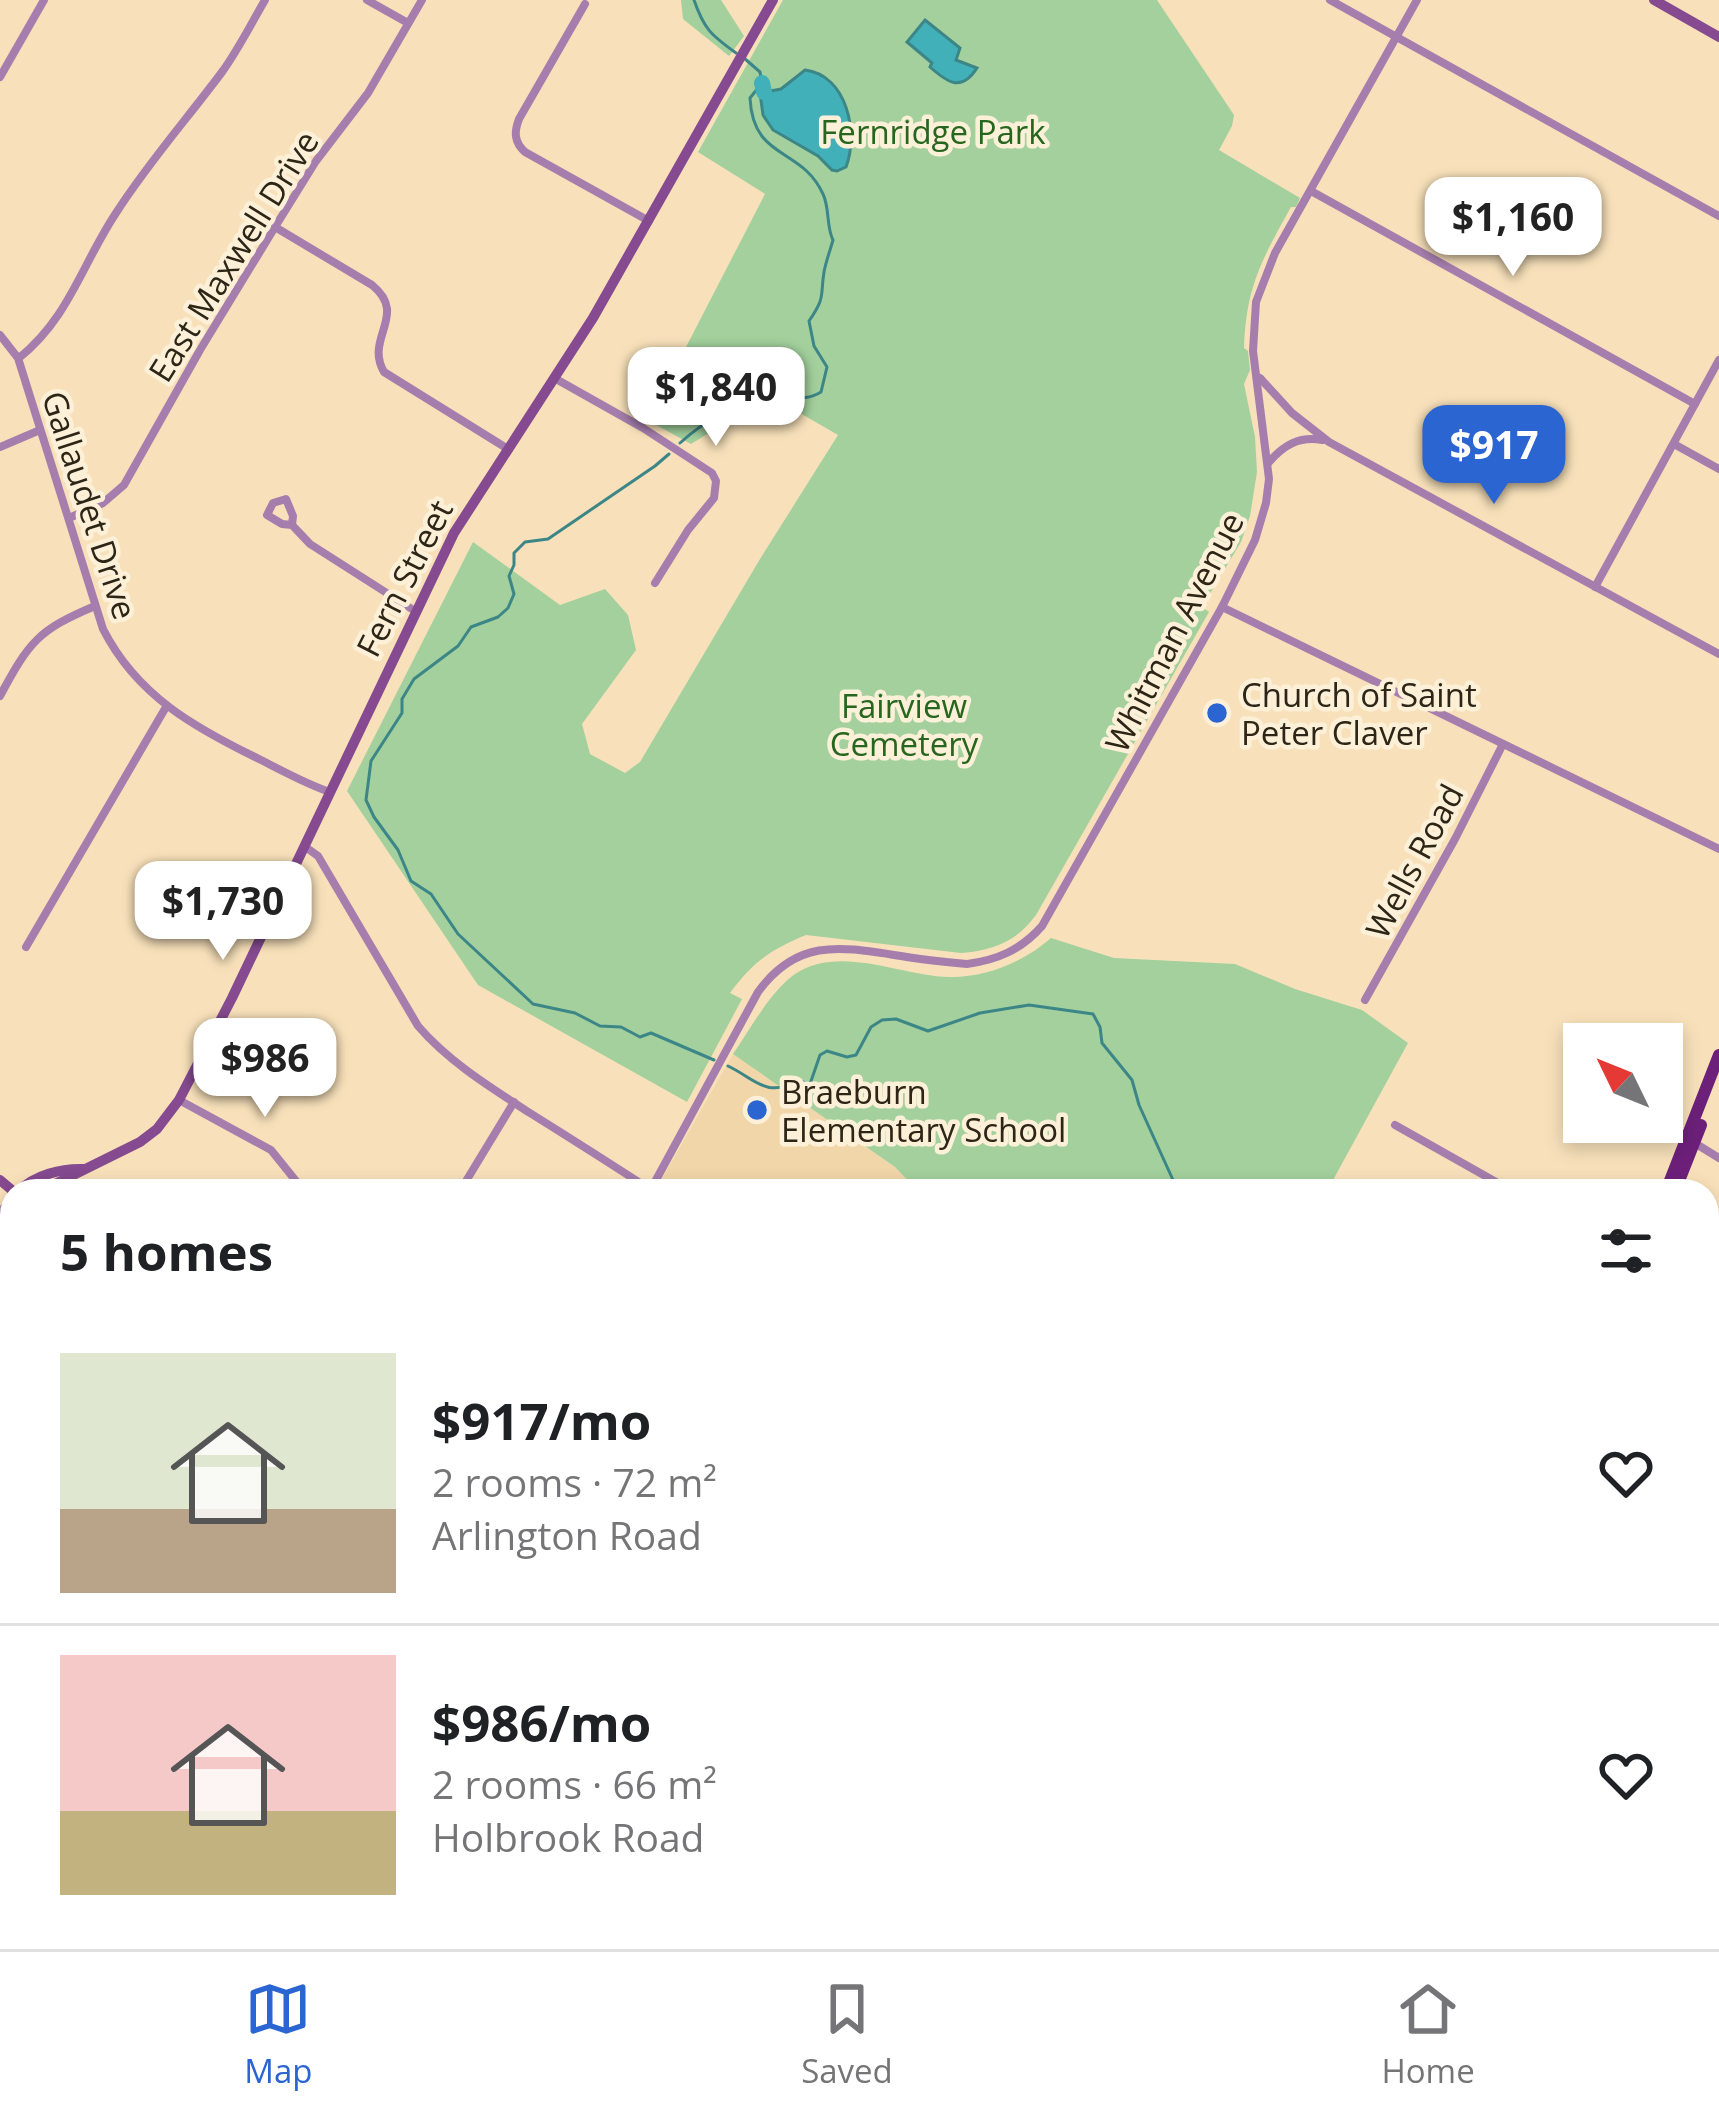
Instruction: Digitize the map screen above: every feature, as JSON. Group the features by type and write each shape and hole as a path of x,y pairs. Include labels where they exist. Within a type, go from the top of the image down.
{"main road":[{"path":"1679,1179 1719,1054"},
{"path":"1672,1179 1719,1078"}],"street":[{"path":"0,77 44,0"},
{"path":"18,358 56,320 114,215 225,68 265,0"},
{"path":"367,0 408,23"},
{"name":"East Maxwell Drive","path":"69,518 104,503 124,485 275,226 316,161 368,93 422,0"},
{"name":"Fern Street","path":"66,1179 140,1142 157,1129 179,1100 454,533 556,379 772,0"},
{"path":"1330,0 1719,216"},
{"name":"Whitman Avenue","path":"656,1179 724,1050 772,973 791,959 810,951 844,947 967,964 1001,957 1027,942 1046,920 1222,607 1262,518 1269,462 1253,325 1256,302 1275,253 1417,0"},
{"path":"1654,0 1719,37"},
{"path":"585,4 519,119 517,142 529,154 649,221"},
{"path":"1311,191 1695,404"},
{"path":"275,226 381,292 388,312 377,349 384,372 508,449"},
{"name":"Gallaudet Drive","path":"0,335 18,358 112,648 136,680 166,707 213,736 330,792"},
{"path":"1595,587 1719,360"},
{"path":"1257,374 1292,413 1329,442 1719,654"},
{"path":"556,379 643,428 712,473 716,481 714,498 655,583"},
{"path":"0,447 40,430"},
{"path":"1269,462 1296,441 1329,442"},
{"path":"1674,444 1719,469"},
{"path":"292,525 310,544 415,611"},
{"path":"0,696 36,638 95,606"},
{"path":"1222,607 1719,849"},
{"path":"26,947 166,707"},
{"name":"Wells Road","path":"1365,1000 1503,744"},
{"path":"304,847 318,856 418,1026 448,1057 633,1179"},
{"path":"179,1100 271,1150 296,1179"},
{"path":"467,1179 514,1102"},
{"path":"1395,1125 1491,1179"},
{"path":"1690,1140 1719,1158"},
{"path":"79,1179 87,1169"},
{"name":"Fern Street","path":"36,1179 87,1169"}],"shaded area":[{"name":"Braeburn Elementary School","path":"733,1054 906,1179 662,1179"}],"green space":[{"path":"681,0 721,0 744,36 729,56 683,19"},
{"path":"783,0 1157,0 1234,115 1219,150 1300,198 1264,258 1248,308 1244,348 1250,370 1244,384 1257,472 1241,542 1202,607 1209,612 1036,915 1012,938 973,952 806,935 782,946 755,965 730,993 742,999 687,1102 478,985 347,791 473,542 560,605 605,589 628,615 636,650 582,724 590,754 625,773 640,762 838,435 781,402 730,420 691,444 636,414 685,349 765,194 698,152"},
{"path":"1051,938 1114,958 1235,964 1362,1010 1408,1043 1334,1179 906,1179 733,1054 777,991 813,965 851,962 963,977 1003,967"}],"water":[{"path":"925,20 960,48 956,60 977,68 971,76 960,83 942,77 907,42"},
{"path":"805,70 831,82 846,108 850,153 846,167 837,171 773,130 763,115 760,93 781,89"}],"waterway":[{"path":"694,0 709,31 736,53"},
{"path":"680,443 712,419 749,402 804,398 821,392 827,367 814,346 809,321 820,301 833,240 825,200 814,179 760,133 750,98 762,83 760,72 744,58"},
{"path":"762,83 764,92"},
{"path":"669,454 548,539 525,542 514,553 509,576 514,594 508,608 471,627 458,646 414,679 402,699 402,713 371,761 366,800 398,850 411,881 431,894 458,934 533,1004 575,1013 600,1026 621,1027 640,1037 651,1033 714,1060"},
{"path":"728,1066 769,1087 799,1081 810,1084 820,1055 827,1051 856,1055 871,1027 882,1020 896,1019 928,1031 980,1013 1029,1005 1093,1014 1102,1043 1132,1080 1173,1179"}],"place":[{"name":"Church of Saint Peter Claver","path":"1217,713"},
{"name":"Braeburn Elementary School","path":"757,1110"}],"park label":[{"name":"Fernridge Park","path":"933,131"},
{"name":"Fairview Cemetery","path":"904,724"}]}
